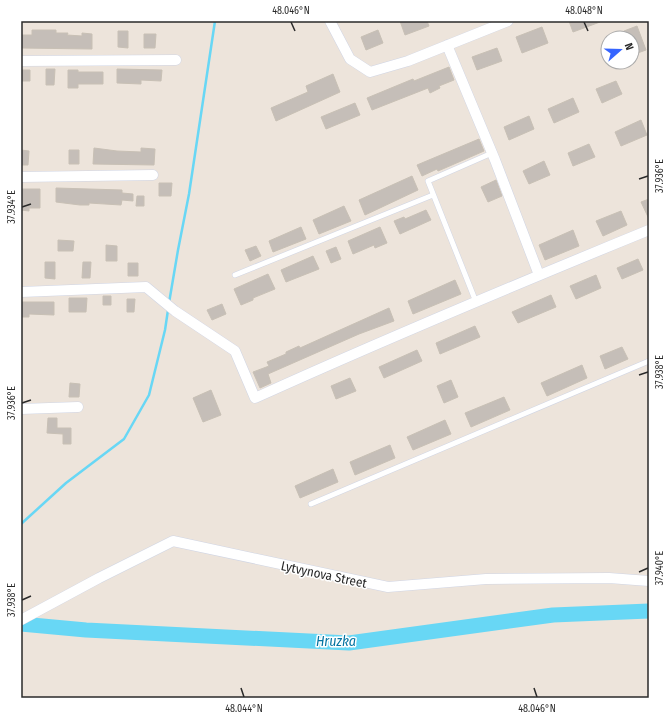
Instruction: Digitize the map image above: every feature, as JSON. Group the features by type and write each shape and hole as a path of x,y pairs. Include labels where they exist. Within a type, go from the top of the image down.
{"street":[{"path":"330,21 350,59 370,72 408,61 447,44 508,21"},
{"path":"447,44 492,153 539,275"},
{"path":"21,61 176,60"},
{"path":"21,177 153,175"},
{"path":"21,292 146,287 175,311 235,351 255,398 539,275 649,230"},
{"path":"21,409 78,407"},
{"name":"Lytvynova Street","path":"21,620 99,578 173,541 388,588 486,579 609,578 649,581"}],"lane":[{"path":"476,302 428,181 492,153"},
{"path":"235,275 433,195"},
{"path":"311,504 649,360"}],"building":[{"path":"400,21 427,21 429,26 405,35"},
{"path":"569,21 599,21 600,22 573,32"},
{"path":"637,26 638,30 627,30"},
{"path":"542,27 548,43 522,53 516,37"},
{"path":"32,30 56,30 56,33 68,33 67,35 82,36 82,33 92,34 92,49 21,48 21,35 32,35"},
{"path":"378,30 383,43 366,50 361,37"},
{"path":"118,31 128,31 128,48 118,47"},
{"path":"144,34 156,34 155,48 144,48"},
{"path":"640,34 646,50 640,52"},
{"path":"497,48 502,61 477,70 472,57"},
{"path":"449,67 454,80 439,86 440,88 430,93 428,88 372,110 367,98 413,79 414,81"},
{"path":"46,69 55,69 54,85 46,85"},
{"path":"117,69 162,70 161,81 141,80 141,84 117,83"},
{"path":"21,70 30,70 30,81 21,81"},
{"path":"68,70 78,70 78,72 103,72 103,84 78,84 78,88 68,88"},
{"path":"333,74 340,92 276,121 271,108 308,92 306,86"},
{"path":"616,81 622,94 602,103 596,89"},
{"path":"573,98 579,112 554,123 548,109"},
{"path":"355,103 360,115 326,129 321,117"},
{"path":"529,116 534,129 509,140 504,127"},
{"path":"641,120 647,135 621,146 615,132"},
{"path":"479,139 484,151 438,171 437,169 422,176 417,165"},
{"path":"589,144 595,157 573,166 568,153"},
{"path":"94,148 141,152 141,148 155,149 154,165 93,164"},
{"path":"21,150 29,151 28,165 21,165"},
{"path":"69,150 79,150 79,164 69,164"},
{"path":"544,161 550,175 529,184 523,171"},
{"path":"412,176 418,190 365,215 359,200"},
{"path":"496,180 502,196 488,202 481,187"},
{"path":"159,183 172,183 171,196 159,196"},
{"path":"56,188 122,190 122,193 133,194 133,201 122,200 121,205 89,203 89,205 80,205 56,202"},
{"path":"21,189 40,189 40,208 29,208 29,211 21,210"},
{"path":"137,196 144,196 144,206 136,206"},
{"path":"649,199 649,219 641,202"},
{"path":"344,206 351,221 319,234 313,220"},
{"path":"426,210 431,220 400,234 394,221 404,217 405,219"},
{"path":"621,211 627,225 603,236 596,221"},
{"path":"301,227 306,239 273,252 269,241"},
{"path":"380,227 387,243 375,248 374,245 353,254 348,241"},
{"path":"573,230 579,246 545,260 539,245"},
{"path":"58,240 74,241 73,251 58,251"},
{"path":"106,245 117,246 117,261 106,261"},
{"path":"256,246 261,256 250,261 245,250"},
{"path":"336,247 341,259 331,263 326,251"},
{"path":"313,256 319,269 286,282 281,270"},
{"path":"638,259 643,270 622,279 617,268"},
{"path":"45,262 55,262 55,279 45,278"},
{"path":"83,262 91,262 90,278 82,278"},
{"path":"128,263 138,263 138,276 128,276"},
{"path":"268,274 275,289 253,298 253,300 241,305 234,289"},
{"path":"596,275 601,288 576,299 570,286"},
{"path":"455,280 461,294 413,314 408,301"},
{"path":"551,295 556,307 518,323 512,312"},
{"path":"103,296 111,296 111,305 103,305"},
{"path":"69,298 87,298 86,312 69,312"},
{"path":"127,299 135,299 134,312 127,312"},
{"path":"21,302 54,302 54,315 29,314 29,317 21,317"},
{"path":"222,304 226,314 212,320 207,310"},
{"path":"389,308 394,321 359,334 268,374 271,383 260,388 253,372 269,366 267,362 286,354 286,352 299,346 300,348"},
{"path":"475,326 480,337 440,354 436,343"},
{"path":"622,347 628,359 605,369 600,356"},
{"path":"417,350 422,361 384,378 379,367"},
{"path":"582,365 587,378 547,396 541,383"},
{"path":"350,378 356,391 336,399 331,386"},
{"path":"451,380 458,397 444,403 437,386"},
{"path":"70,383 80,384 79,397 69,397"},
{"path":"211,390 221,415 203,422 193,398"},
{"path":"504,397 510,410 471,427 465,413"},
{"path":"48,418 57,418 57,428 71,428 71,444 63,444 63,434 47,433"},
{"path":"445,420 451,434 413,450 407,437"},
{"path":"390,445 395,458 355,475 350,462"},
{"path":"333,469 338,482 300,498 295,486"}],"waterway":[{"path":"169,303 189,194 215,21"},
{"path":"21,524 66,483 124,439 149,395 165,330 168,310"},
{"name":"Hruzka","path":"21,624 86,630 349,643 553,615 649,611"}]}
